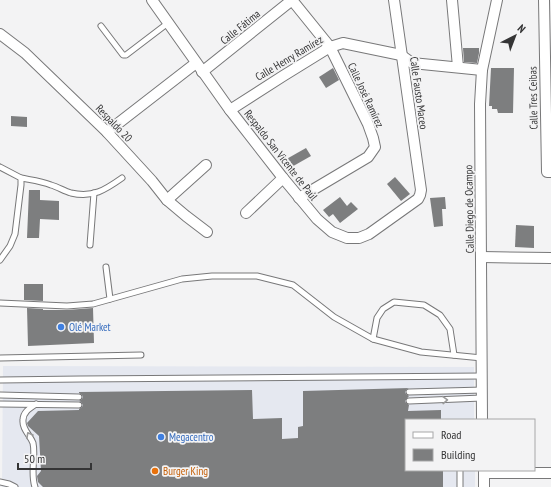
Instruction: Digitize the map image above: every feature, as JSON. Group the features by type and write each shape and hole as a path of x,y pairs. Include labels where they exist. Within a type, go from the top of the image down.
{"street":[{"name":"Respaldo San Vicente de Paúl","path":"152,0 230,110 299,198 317,219 332,232 347,238 359,238 369,234 418,199 421,190"},
{"name":"Calle José Ramírez","path":"292,0 330,47 368,124 375,147 368,157 299,198"},
{"name":"Calle Fátima","path":"202,72 292,0"},
{"name":"Calle Fausto Maceo","path":"394,0 421,190"},
{"path":"452,0 458,67"},
{"name":"Calle Diego de Ocampo","path":"482,419 480,104 482,70 497,0"},
{"name":"Calle Tres Ceibas","path":"544,0 549,172"},
{"name":"Respaldo 20","path":"0,34 25,53 107,132 152,181 167,200 207,232"},
{"name":"Calle Henry Ramírez","path":"230,110 330,47 343,43 401,55 412,62 482,70"},
{"path":"107,132 196,63"},
{"path":"167,200 206,165"},
{"path":"246,213 283,178"},
{"path":"482,257 551,258"},
{"path":"484,487 484,471 551,473"}],"lane":[{"path":"101,26 123,55 126,55 168,22"},
{"path":"0,167 21,178 49,184 70,193 87,195 108,188 122,178"},
{"path":"0,260 10,246 15,234 21,178"},
{"path":"90,245 94,193"},
{"path":"106,267 110,299"},
{"path":"0,303 67,306 93,304 182,279 212,276 257,276 293,285 334,317 373,339 421,352 482,358"},
{"path":"373,339 377,318 383,309 394,302 424,305 440,315 450,329 454,355"},
{"path":"0,358 141,355"},
{"path":"0,380 482,376"},
{"path":"409,392 482,394"},
{"path":"408,401 482,394"},
{"path":"0,395 79,397"},
{"path":"0,404 79,405"},
{"path":"35,487 32,443 23,426 22,420 26,412 36,404"},
{"path":"460,471 460,487"},
{"path":"0,482 15,487"}],"shaded area":[{"name":"Megacentro","path":"3,366 474,367 474,419 405,419 405,471 475,471 475,487 2,487"}],"building":[{"path":"463,48 479,48 477,63 464,62"},
{"path":"333,68 339,80 326,88 319,77"},
{"path":"491,68 514,68 513,113 498,113 497,109 492,109 492,106 489,106"},
{"path":"11,116 27,117 27,127 11,126"},
{"path":"306,148 311,156 288,169 283,161"},
{"path":"395,177 410,194 401,201 387,184"},
{"path":"29,190 40,190 40,200 59,201 59,220 40,219 39,238 27,238"},
{"path":"340,197 347,206 351,202 358,209 340,223 333,214 329,217 323,210"},
{"path":"445,197 446,209 442,209 443,226 434,227 430,198"},
{"path":"516,225 534,226 534,248 515,247"},
{"path":"24,284 43,284 43,301 24,300"},
{"name":"Olé Market","path":"27,308 67,310 93,308 94,343 28,346"},
{"name":"Megacentro","path":"409,388 405,392 409,396 405,401 409,405 408,411 441,410 441,419 405,419 405,471 443,471 443,487 43,487 38,482 37,476 41,471 39,436 28,426 27,423 38,411 79,410 83,405 79,401 83,397 79,392 252,390 253,419 282,418 282,439 298,438 298,427 303,426 303,391"}],"place":[{"name":"Olé Market","path":"61,327"},
{"name":"Megacentro","path":"161,437"},
{"name":"Burger King","path":"155,471"}]}
